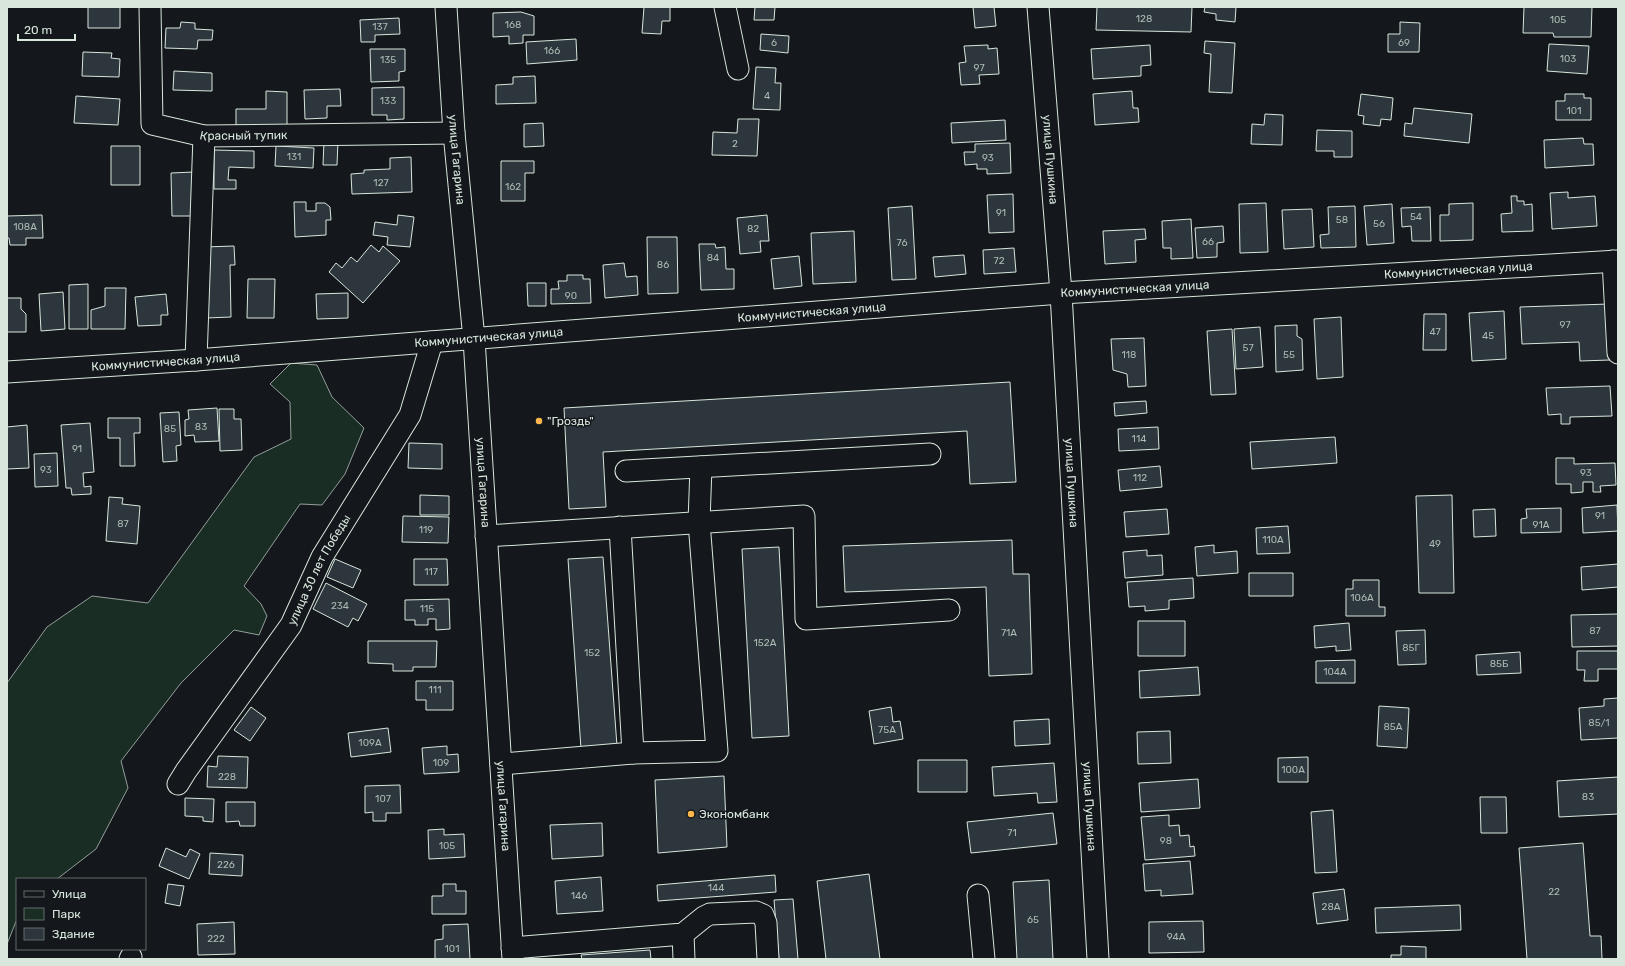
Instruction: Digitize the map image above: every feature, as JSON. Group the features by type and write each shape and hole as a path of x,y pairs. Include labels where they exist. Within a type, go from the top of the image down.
{"street":[{"name":"Красный тупик","path":"150,7 152,124 204,136 454,133"},
{"name":"улица Гагарина","path":"446,7 454,133 474,339 512,953"},
{"path":"725,7 738,69"},
{"name":"улица Пушкина","path":"1038,7 1061,293 1098,959"},
{"path":"196,360 204,136"},
{"path":"1616,261 1618,353"},
{"name":"Коммунистическая улица","path":"7,372 196,360 1061,293 1616,261"},
{"name":"улица 30 лет Победы","path":"178,784 291,625 322,557 410,415 432,342"},
{"path":"626,471 930,454"},
{"path":"501,764 633,754 717,751 699,522 701,467"},
{"path":"486,536 804,516 806,619 949,610"},
{"path":"620,527 633,754"},
{"path":"978,895 984,959"},
{"path":"512,953 683,934 710,914 756,912 763,915 766,922 768,959"},
{"path":"683,934 684,959"}],"green space":[{"path":"291,363 317,365 332,397 364,428 345,474 322,505 300,504 244,586 261,604 267,616 259,635 234,630 181,683 121,761 128,788 96,849 58,878 16,878 16,922 7,944 7,683 47,627 92,596 148,603 254,457 291,439 290,402 270,384"}],"building":[{"path":"88,7 120,7 120,28 88,28"},
{"path":"644,7 670,7 670,21 662,21 661,34 642,33"},
{"path":"755,7 775,7 774,20 754,20"},
{"path":"973,7 994,7 996,26 975,28"},
{"path":"1097,7 1192,7 1191,32 1096,30"},
{"path":"1205,7 1236,7 1235,22 1216,20 1216,14 1204,12"},
{"path":"1524,7 1592,7 1591,37 1554,37 1553,33 1523,33"},
{"path":"521,12 534,16 534,35 523,35 523,43 509,44 509,36 493,37 493,13"},
{"path":"399,18 400,34 375,35 375,42 361,42 360,20"},
{"path":"181,22 195,23 195,29 213,30 212,40 198,40 197,49 165,48 166,28 180,28"},
{"path":"1400,22 1420,23 1419,52 1388,52 1388,34 1400,34"},
{"path":"761,34 789,36 788,53 760,50"},
{"path":"576,39 577,60 527,64 526,42"},
{"path":"1205,41 1235,43 1232,93 1209,92 1211,54 1204,53"},
{"path":"1549,44 1589,46 1587,74 1547,71"},
{"path":"988,45 988,49 997,48 999,74 979,75 980,84 961,85 959,63 966,62 964,46"},
{"path":"1150,45 1151,65 1141,66 1141,76 1093,79 1091,49"},
{"path":"370,49 405,49 405,71 399,72 399,81 371,82"},
{"path":"83,52 112,53 111,58 120,59 119,77 82,76"},
{"path":"756,67 776,68 775,83 781,83 780,110 753,109"},
{"path":"174,71 212,73 212,91 173,90"},
{"path":"535,76 536,103 496,104 496,85 513,84 513,77"},
{"path":"404,87 404,119 387,120 387,115 372,115 372,88"},
{"path":"340,89 341,106 327,106 327,118 305,119 304,90"},
{"path":"266,91 287,92 287,126 236,126 236,109 266,109"},
{"path":"1132,91 1133,108 1138,108 1139,122 1095,125 1093,94"},
{"path":"1361,94 1393,98 1391,120 1381,119 1380,126 1363,124 1364,116 1358,115"},
{"path":"1565,94 1584,94 1584,98 1591,98 1591,120 1556,120 1556,101 1565,101"},
{"path":"76,96 120,99 118,125 74,123"},
{"path":"1414,108 1472,114 1469,143 1404,136 1405,123 1412,124"},
{"path":"1265,114 1283,115 1282,145 1251,144 1252,124 1264,125"},
{"path":"738,119 759,119 757,156 712,155 713,132 737,133"},
{"path":"1005,120 1006,140 952,143 951,123"},
{"path":"543,123 544,146 524,147 524,124"},
{"path":"1317,130 1352,131 1352,157 1334,157 1334,151 1316,151"},
{"path":"1583,138 1584,144 1593,144 1594,165 1545,168 1544,140"},
{"path":"324,141 338,141 337,165 323,165"},
{"path":"1010,143 1011,173 987,174 987,169 977,169 977,164 965,165 964,152 975,152 975,144"},
{"path":"111,146 140,146 140,185 111,185"},
{"path":"276,146 314,148 313,168 275,166"},
{"path":"214,150 254,151 254,168 229,167 228,180 236,180 236,189 214,189"},
{"path":"411,157 412,192 352,194 351,174 364,173 364,170 390,169 390,158"},
{"path":"501,161 534,161 534,173 525,173 525,201 501,201"},
{"path":"194,172 195,216 172,216 171,173"},
{"path":"1568,192 1568,198 1595,196 1597,226 1552,229 1550,193"},
{"path":"1013,194 1014,232 989,233 987,195"},
{"path":"1511,196 1517,196 1517,201 1524,201 1524,205 1532,204 1533,231 1502,232 1501,214 1512,213"},
{"path":"294,202 306,202 306,211 316,211 316,203 325,203 330,207 331,220 326,220 326,235 295,237"},
{"path":"1266,203 1268,252 1240,253 1239,204"},
{"path":"1473,203 1473,240 1440,241 1440,215 1449,215 1449,204"},
{"path":"1392,204 1394,243 1367,245 1364,206"},
{"path":"912,206 916,279 892,280 888,208"},
{"path":"1355,206 1356,247 1321,248 1320,235 1329,234 1328,207"},
{"path":"1430,207 1431,241 1412,241 1411,226 1402,227 1401,208"},
{"path":"1312,209 1314,247 1284,249 1282,210"},
{"path":"42,215 43,238 26,238 26,245 10,245 9,238 7,238 7,216"},
{"path":"398,215 414,217 410,247 387,245 388,237 373,235 375,222 397,225"},
{"path":"767,215 769,241 760,241 761,252 740,254 737,218"},
{"path":"1191,219 1193,258 1171,259 1171,248 1163,248 1162,221"},
{"path":"1223,226 1224,242 1217,243 1217,257 1197,258 1195,228"},
{"path":"1145,229 1146,239 1135,240 1136,262 1105,264 1103,231"},
{"path":"854,231 856,282 813,284 811,233"},
{"path":"647,237 677,237 678,293 648,294"},
{"path":"699,244 715,244 716,248 725,247 726,269 734,269 734,289 701,290"},
{"path":"371,245 379,252 383,246 400,261 363,303 329,272 336,263 342,268 351,257 357,262"},
{"path":"234,246 235,265 230,265 231,317 206,318 204,247"},
{"path":"1014,248 1016,272 984,274 983,250"},
{"path":"964,255 966,274 935,277 933,257"},
{"path":"799,256 802,286 774,289 771,259"},
{"path":"624,263 626,277 637,276 638,295 605,298 603,265"},
{"path":"567,275 583,275 583,279 590,279 591,303 551,304 551,289 559,289 558,281 567,281"},
{"path":"248,279 275,279 274,318 247,318"},
{"path":"527,283 546,283 546,306 528,306"},
{"path":"88,284 88,329 69,329 69,285"},
{"path":"105,288 126,288 125,329 91,329 91,310 105,306"},
{"path":"63,292 65,329 41,331 39,294"},
{"path":"348,293 348,318 317,319 316,294"},
{"path":"166,294 168,315 161,315 161,325 138,326 135,297"},
{"path":"7,298 21,298 21,309 26,314 26,332 7,332"},
{"path":"1609,304 1610,360 1580,361 1579,342 1522,344 1520,307"},
{"path":"1504,311 1506,359 1472,361 1469,313"},
{"path":"1424,314 1446,314 1446,350 1423,350"},
{"path":"1341,317 1343,377 1317,379 1314,319"},
{"path":"1297,325 1297,336 1302,339 1303,370 1276,372 1275,326"},
{"path":"1260,327 1263,367 1236,369 1234,329"},
{"path":"1232,329 1236,394 1211,395 1207,331"},
{"path":"1144,338 1146,386 1128,387 1127,374 1113,370 1111,339"},
{"path":"1010,382 1016,482 970,484 967,431 603,452 606,507 569,509 564,408"},
{"path":"1610,386 1612,416 1570,417 1570,424 1561,424 1561,414 1548,415 1546,388"},
{"path":"1146,401 1147,413 1115,416 1114,403"},
{"path":"217,408 219,441 195,442 194,435 185,436 185,420 189,419 188,410"},
{"path":"219,409 234,409 234,419 241,419 242,450 220,451"},
{"path":"179,412 181,445 176,446 177,461 163,462 160,413"},
{"path":"108,418 140,418 140,433 134,433 135,466 120,466 120,438 108,438"},
{"path":"90,423 94,472 83,473 84,487 91,486 91,494 72,495 71,488 66,488 61,425"},
{"path":"27,425 29,468 7,469 7,427"},
{"path":"1158,427 1159,449 1119,451 1118,429"},
{"path":"1335,437 1337,463 1252,469 1250,442"},
{"path":"409,443 442,444 442,469 408,468"},
{"path":"57,453 58,486 35,487 34,454"},
{"path":"1556,458 1574,458 1574,464 1615,463 1616,485 1600,486 1601,492 1593,492 1593,482 1583,482 1583,492 1571,493 1571,484 1556,484"},
{"path":"1160,466 1162,487 1120,491 1118,470"},
{"path":"420,495 449,496 449,515 420,515"},
{"path":"1452,495 1454,593 1419,593 1416,496"},
{"path":"109,497 123,498 122,504 140,506 137,544 106,541"},
{"path":"1617,505 1618,531 1583,533 1582,508"},
{"path":"1561,508 1561,532 1521,533 1521,519 1527,518 1526,509"},
{"path":"1167,509 1169,534 1126,537 1124,512"},
{"path":"1495,509 1496,536 1474,537 1473,510"},
{"path":"403,516 449,517 448,543 402,542"},
{"path":"1288,526 1290,553 1257,554 1256,528"},
{"path":"1012,540 1013,574 1029,574 1032,674 989,676 986,587 845,592 843,546"},
{"path":"1214,545 1214,553 1237,551 1238,573 1197,576 1195,547"},
{"path":"779,547 789,736 752,738 742,549"},
{"path":"1147,550 1147,556 1162,555 1163,575 1125,578 1123,552"},
{"path":"603,557 617,746 581,749 568,559"},
{"path":"335,559 361,570 353,588 327,577"},
{"path":"414,559 447,559 448,585 414,585"},
{"path":"1618,564 1618,587 1582,590 1581,567"},
{"path":"1249,573 1293,573 1293,596 1249,596"},
{"path":"1193,578 1194,598 1169,600 1169,609 1145,611 1145,606 1129,607 1127,582"},
{"path":"1353,580 1379,580 1379,607 1385,607 1385,616 1346,616 1346,589 1353,589"},
{"path":"326,583 367,604 358,621 353,618 348,627 313,609"},
{"path":"449,599 450,629 436,630 436,619 428,619 428,625 415,625 415,620 405,620 405,600"},
{"path":"1618,614 1618,646 1572,647 1571,615"},
{"path":"1138,621 1185,621 1185,656 1138,656"},
{"path":"1349,623 1351,650 1336,651 1336,646 1315,648 1314,626"},
{"path":"1425,630 1426,664 1398,665 1396,631"},
{"path":"368,641 437,641 436,667 413,667 413,671 393,671 393,664 368,663"},
{"path":"1577,651 1618,651 1618,669 1598,669 1598,681 1584,681 1585,670 1577,670"},
{"path":"1520,652 1521,673 1477,675 1476,655"},
{"path":"1355,660 1355,683 1316,683 1316,661"},
{"path":"1198,667 1200,695 1140,698 1139,671"},
{"path":"416,681 453,681 453,710 426,710 426,700 416,700"},
{"path":"1618,698 1618,738 1581,740 1579,708 1604,706 1604,699"},
{"path":"1379,706 1409,708 1407,748 1377,746"},
{"path":"251,707 266,718 250,741 234,730"},
{"path":"891,707 893,722 900,721 903,739 874,744 869,711"},
{"path":"1049,719 1050,744 1015,746 1014,721"},
{"path":"388,728 391,752 351,757 348,733"},
{"path":"1170,731 1171,763 1138,764 1137,732"},
{"path":"447,746 447,755 458,754 459,772 424,774 422,748"},
{"path":"218,756 248,757 247,788 207,787 208,766 217,767"},
{"path":"1308,757 1308,782 1278,782 1278,758"},
{"path":"918,760 967,760 967,792 918,792"},
{"path":"1054,763 1057,802 1038,803 1037,793 994,796 992,767"},
{"name":"Экономбанк","path":"724,776 727,847 658,853 655,780"},
{"path":"1618,777 1618,814 1559,817 1557,781"},
{"path":"1198,779 1200,808 1141,812 1139,783"},
{"path":"400,785 401,813 386,813 386,821 373,821 373,812 365,813 365,786"},
{"path":"1480,797 1506,797 1507,833 1481,833"},
{"path":"185,798 214,799 213,822 203,821 203,817 185,816"},
{"path":"226,802 255,802 255,826 240,826 239,821 226,822"},
{"path":"1333,810 1337,872 1315,873 1311,812"},
{"path":"1053,813 1057,844 971,853 967,822"},
{"path":"1169,815 1169,826 1179,825 1180,836 1189,835 1190,847 1194,846 1195,856 1145,860 1141,817"},
{"path":"602,823 603,856 552,859 550,825"},
{"path":"444,829 444,835 464,834 465,857 429,859 428,830"},
{"path":"1583,843 1590,936 1601,936 1602,959 1527,959 1519,848"},
{"path":"166,848 186,857 190,849 200,854 189,879 159,866"},
{"path":"210,853 243,855 242,876 209,874"},
{"path":"1190,861 1193,894 1161,896 1161,890 1145,891 1143,864"},
{"path":"869,874 880,959 826,959 817,881"},
{"path":"775,875 776,892 658,901 657,885"},
{"path":"601,877 603,911 557,914 555,881"},
{"path":"1049,880 1053,959 1017,959 1013,882"},
{"path":"168,884 184,886 180,906 165,903"},
{"path":"443,884 456,884 456,891 466,891 466,914 432,914 432,896 443,896"},
{"path":"1344,889 1348,920 1317,924 1313,893"},
{"path":"793,899 798,959 779,959 774,900"},
{"path":"1460,905 1461,930 1376,933 1375,908"},
{"path":"1203,921 1204,952 1149,953 1149,922"},
{"path":"234,922 235,954 198,955 197,924"},
{"path":"468,924 470,959 435,959 435,940 443,939 443,925"},
{"path":"1401,946 1426,947 1426,959 1391,959 1391,955 1401,955"},
{"path":"650,950 651,959 582,959 581,955"}],"place":[{"name":"\"Гроздь\"","path":"539,421"},
{"name":"Экономбанк","path":"691,814"}]}
